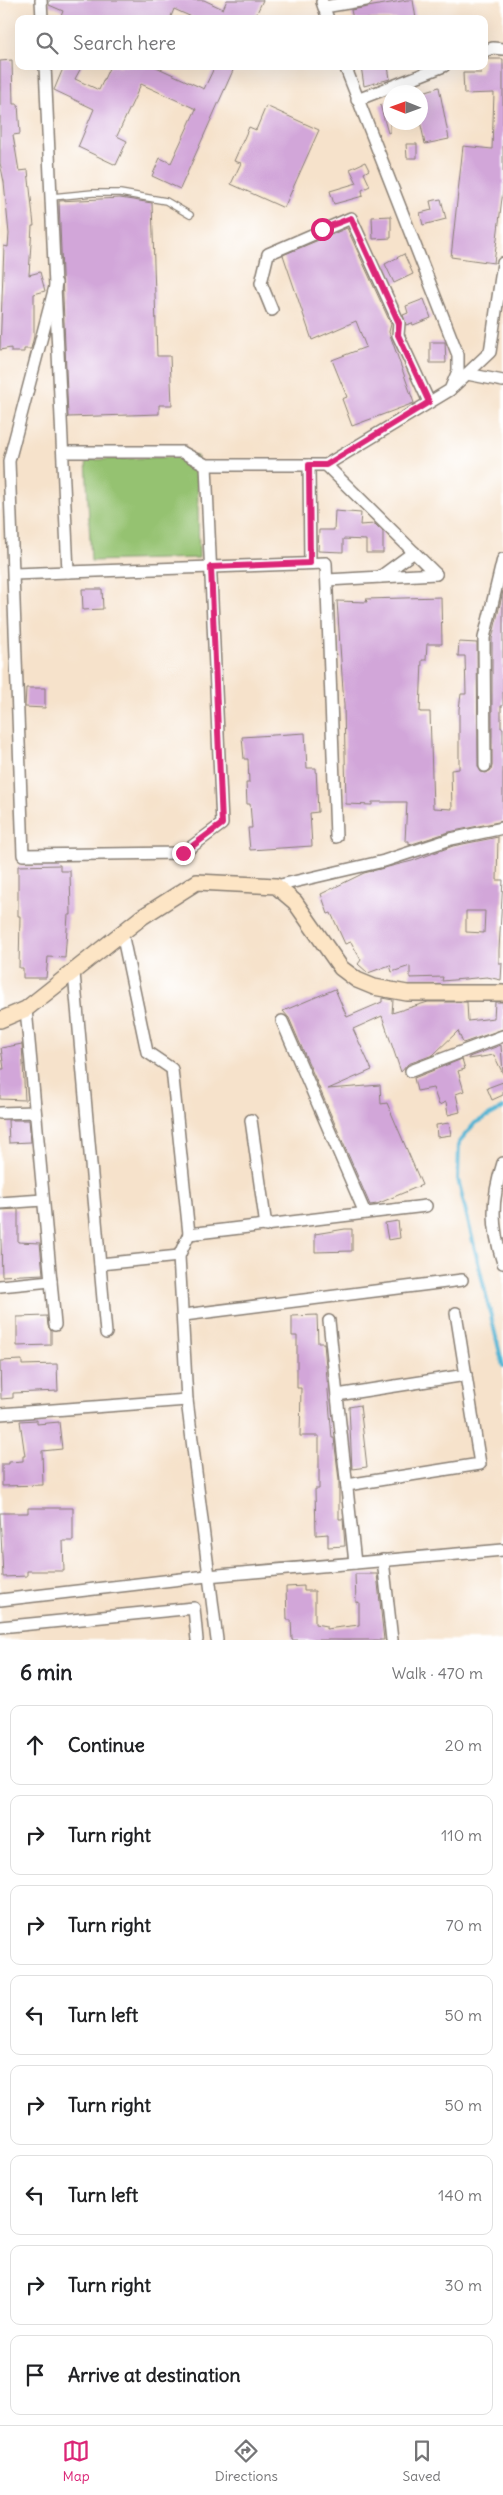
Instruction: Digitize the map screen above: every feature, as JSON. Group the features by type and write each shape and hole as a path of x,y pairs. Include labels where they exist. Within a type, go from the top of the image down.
{"street":[{"path":"41,0 42,15"},
{"path":"322,4 366,0"},
{"path":"488,50 503,49"},
{"path":"45,70 68,572"},
{"path":"346,70 458,355 458,371 450,390"},
{"path":"357,100 434,70"},
{"path":"272,310 262,283 268,254 351,218 399,323 398,335 429,402"},
{"path":"63,452 182,452 206,465 326,465 450,390 490,352 503,263"},
{"path":"56,283 10,461 23,855 183,853 222,824 206,465"},
{"path":"467,374 503,381"},
{"path":"309,465 310,563"},
{"path":"326,465 436,574 327,580"},
{"path":"380,577 414,552"},
{"path":"484,766 484,638 503,559"},
{"path":"14,574 326,563 336,837"},
{"path":"0,1020 26,1009 142,917 197,882 276,886 384,861 451,839 503,828"},
{"path":"276,886 295,902 342,968 357,980 374,987 406,994 503,993"},
{"path":"122,934 147,1052 172,1069 189,1234 179,1256 184,1315 187,1400 207,1576 217,1640"},
{"path":"74,972 106,1334"},
{"path":"26,1009 55,1325"},
{"path":"282,1021 365,1213"},
{"path":"411,1071 503,1036"},
{"path":"0,1113 36,1112"},
{"path":"251,1120 266,1226"},
{"path":"503,1163 495,1186 492,1224 503,1260"},
{"path":"0,1204 44,1200"},
{"path":"189,1234 426,1206"},
{"path":"100,1264 179,1256"},
{"path":"184,1315 462,1280"},
{"path":"0,1286 51,1282"},
{"path":"347,1485 480,1464 456,1313"},
{"path":"329,1321 355,1563"},
{"path":"337,1395 466,1375"},
{"path":"0,1414 187,1400"},
{"path":"0,1600 207,1576 503,1550"},
{"path":"383,1560 392,1640"},
{"path":"0,1627 194,1608 197,1640"}],"lane":[{"path":"52,197 93,193 120,193 166,201 190,215"}],"green space":[{"path":"197,456 199,558 91,561 86,460"}],"building":[{"path":"49,0 204,0 223,9 227,0 263,0 256,15 187,15 174,9 172,15 62,15 63,11 49,5"},
{"path":"413,0 415,15 352,15 351,10"},
{"path":"488,59 503,59 503,190 494,263 451,257 463,146 492,149 494,93 464,94 463,73 481,73 482,70 488,70"},
{"path":"12,60 13,104 18,104 20,134 13,135 19,171 28,170 34,226 32,226 29,275 40,272 45,291 34,294 34,336 31,349 24,349 24,352 11,352 11,348 0,350 4,246 8,247 9,234 4,182 0,163 0,61"},
{"path":"62,70 80,70 75,79 99,90 108,70 163,70 204,89 213,70 233,70 180,189 152,176 160,158 171,163 196,109 141,84 117,136 127,141 116,165 78,147 94,109 54,90"},
{"path":"362,70 389,70 390,79 364,86"},
{"path":"439,87 449,139 425,144 422,130 428,130 428,90"},
{"path":"383,104 383,116 380,105"},
{"path":"266,106 319,130 284,208 231,184 241,163 234,161 249,127 256,130"},
{"path":"406,144 417,144 417,158 407,158"},
{"path":"365,162 369,170 364,173 370,186 362,190 363,196 334,204 330,191 357,183 350,169"},
{"path":"120,198 152,203 157,356 170,356 172,405 159,405 159,414 68,417 59,201"},
{"path":"441,199 446,219 423,225 420,213 432,210 430,201"},
{"path":"391,216 391,238 373,239 372,217"},
{"path":"347,228 391,324 389,332 414,403 352,426 342,399 347,397 332,360 366,347 356,321 312,340 283,255"},
{"path":"404,254 413,274 394,283 385,264"},
{"path":"424,299 431,318 413,325 412,323 406,325 403,315 408,313 406,306"},
{"path":"430,342 445,342 446,363 430,363"},
{"path":"335,511 361,513 360,525 375,524 383,532 383,553 366,553 366,540 343,539 343,552 318,551 319,530 334,530"},
{"path":"82,589 102,589 103,609 83,610"},
{"path":"503,591 503,706 501,706 501,728 503,728 503,821 449,832 409,845 409,841 405,841 407,802 372,802 372,805 346,804 344,705 337,601 367,602 366,599 441,597 442,644 427,644 426,660 422,660 420,712 430,712 433,808 452,809 451,770 459,769 459,709 461,694 466,694 465,656 458,656 459,642 477,643 478,766 481,772 486,773 491,770 492,766 492,639"},
{"path":"26,688 45,688 45,708 25,707"},
{"path":"305,733 307,768 316,768 318,812 310,813 312,846 250,850 248,828 252,828 250,804 247,804 246,783 249,783 248,759 244,759 242,737"},
{"path":"498,837 497,880 503,880 499,950 499,963 502,963 501,980 487,977 442,981 443,977 410,978 410,966 392,972 390,965 368,973 358,964 361,960 351,942 345,944 331,913 328,914 321,894 364,873 412,861 453,846","holes":["466,911 485,911 484,933 466,932"]},
{"path":"60,865 60,871 70,871 71,915 68,915 65,958 48,957 46,978 23,978 23,968 19,968 20,916 18,916 18,866"},
{"path":"335,989 347,1017 382,1002 382,998 393,1000 392,1013 428,1002 467,1002 468,1021 494,1018 495,1002 503,1002 503,1029 463,1043 458,1031 433,1055 408,1064 401,1072 382,1016 353,1029 372,1070 328,1089 380,1085 381,1104 387,1103 422,1185 377,1204 370,1205 289,1018 283,1011"},
{"path":"22,1044 25,1100 0,1099 0,1069 4,1069 1,1048"},
{"path":"501,1045 503,1074 494,1055 469,1059 469,1057"},
{"path":"462,1059 465,1069 458,1071 464,1091 456,1094 460,1112 448,1115 446,1102 439,1105 433,1088 417,1091 414,1078"},
{"path":"503,1082 503,1095 492,1100 487,1088"},
{"path":"8,1120 29,1120 31,1142 9,1143"},
{"path":"449,1123 451,1135 437,1137 436,1125"},
{"path":"18,1209 18,1242 40,1243 43,1274 2,1276 0,1210"},
{"path":"398,1221 400,1238 388,1240 385,1223"},
{"path":"352,1229 352,1251 315,1252 315,1234"},
{"path":"317,1315 318,1343 324,1343 332,1438 334,1438 339,1480 339,1519 343,1519 345,1546 328,1547 328,1534 316,1535 315,1489 319,1489 319,1436 300,1436 301,1388 297,1388 297,1336 292,1336 292,1316"},
{"path":"47,1316 48,1326 51,1331 51,1345 17,1346 17,1317"},
{"path":"22,1360 22,1365 57,1364 58,1391 13,1393 13,1398 1,1399 0,1361"},
{"path":"360,1405 367,1467 352,1469 349,1407"},
{"path":"37,1420 37,1424 59,1422 62,1449 42,1451 43,1485 2,1486 2,1464 23,1461 23,1456 25,1456 20,1421"},
{"path":"28,1508 73,1508 73,1541 63,1541 64,1571 27,1571 27,1576 3,1577 0,1513 28,1513"},
{"path":"355,1574 377,1574 384,1640 292,1640 291,1620 287,1620 286,1587 304,1586 304,1591 315,1591 315,1624 326,1626 326,1629 359,1625 359,1602 356,1603"}],"waterway":[{"path":"503,1108 475,1123 459,1142 458,1179 503,1366"}],"route":[{"path":"183,853 222,824 211,567 310,563 309,465 326,465 429,402 398,335 399,323 351,218 322,229"}]}
